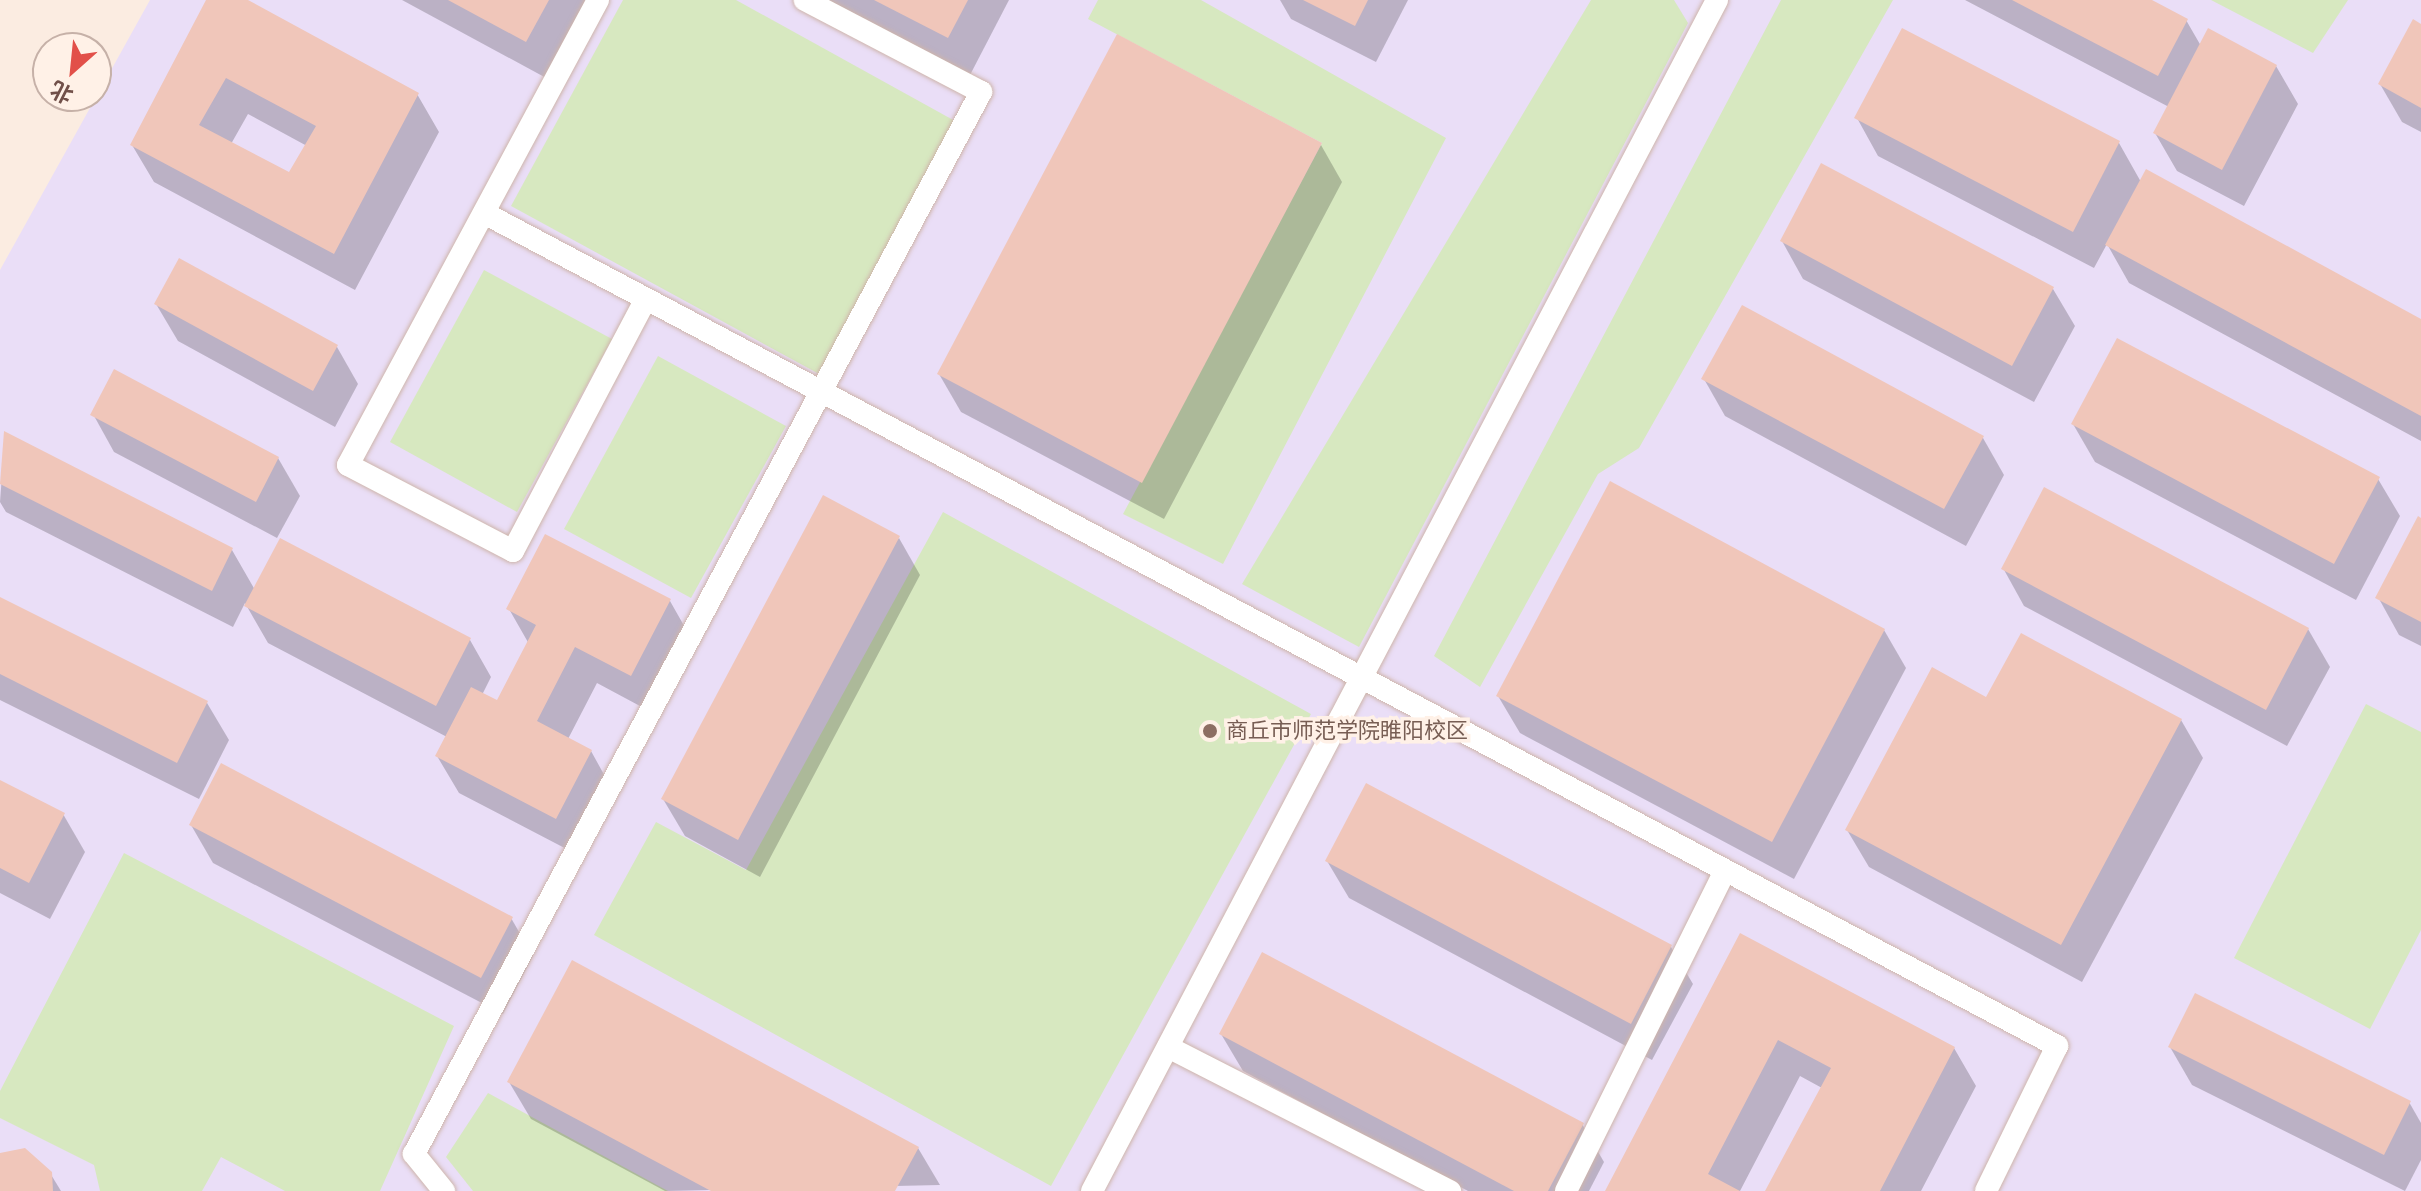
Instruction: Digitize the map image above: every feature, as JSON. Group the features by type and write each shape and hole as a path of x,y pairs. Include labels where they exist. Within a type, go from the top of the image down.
{"lane":[{"path":"598,0 348,465 513,551 646,299"},
{"path":"444,1191 414,1154 826,393 981,92 805,0"},
{"path":"1092,1191 1717,0"},
{"path":"484,213 826,393 1359,683 2057,1046 1986,1191"},
{"path":"1566,1191 1724,873"},
{"path":"1168,1047 1450,1191"}],"shaded area":[{"name":"商丘市师范学院睢阳校区","path":"150,0 2421,0 2421,1191 0,1191 0,270 88,112 112,112 112,68"}],"green space":[{"path":"623,0 736,0 955,121 819,374 511,206"},
{"path":"1098,0 1201,0 1446,138 1223,564 1123,514 1322,143 1088,19"},
{"path":"1591,0 1674,0 1688,23 1359,647 1242,584"},
{"path":"1781,0 1893,0 1639,448 1598,474 1480,687 1434,656"},
{"path":"2211,0 2348,0 2313,53"},
{"path":"484,270 612,339 517,512 390,442"},
{"path":"658,356 786,426 691,598 564,529"},
{"path":"943,512 1311,714 1051,1186 594,935 656,822 746,870"},
{"path":"2366,704 2421,732 2421,930 2370,1029 2234,958"},
{"path":"124,853 454,1026 380,1191 285,1191 221,1157 202,1191 100,1191 94,1165 0,1118 0,1091"},
{"path":"488,1093 668,1191 473,1191 446,1157"}],"building":[{"path":"206,0 248,0 419,93 334,254 130,145","holes":["226,78 316,126 289,172 199,125"]},
{"path":"448,0 549,0 526,42"},
{"path":"874,0 968,0 948,38"},
{"path":"1303,0 1368,0 1355,26"},
{"path":"2012,0 2152,0 2188,19 2158,76"},
{"path":"2413,19 2421,24 2421,108 2378,84"},
{"path":"1902,28 2120,141 2073,232 1854,118"},
{"path":"2208,28 2277,65 2222,170 2153,133"},
{"path":"1117,34 1322,143 1142,483 937,374"},
{"path":"1821,163 2054,287 2012,366 1780,241"},
{"path":"2146,169 2421,319 2421,416 2105,245"},
{"path":"179,258 338,345 313,391 154,304"},
{"path":"1742,305 1984,436 1944,509 1701,379"},
{"path":"2117,338 2380,477 2334,564 2071,424"},
{"path":"114,369 279,457 256,502 90,415"},
{"path":"4,431 233,548 212,591 0,484"},
{"path":"1610,481 1885,629 1772,842 1496,696"},
{"path":"2044,487 2309,628 2266,710 2001,569"},
{"path":"823,495 900,536 738,840 661,799"},
{"path":"2418,516 2421,518 2421,622 2375,598"},
{"path":"545,534 671,599 631,676 575,647 537,721 592,750 556,819 435,756 471,687 497,700 536,625 506,609"},
{"path":"280,538 471,638 436,706 244,606"},
{"path":"0,597 208,701 177,763 0,674"},
{"path":"2021,633 2182,719 2061,945 1845,830 1932,667 1986,697"},
{"path":"221,763 513,917 481,978 189,825"},
{"path":"0,780 65,813 29,883 0,868"},
{"path":"1366,783 1672,945 1631,1024 1325,861"},
{"path":"1740,933 1955,1047 1880,1191 1765,1191 1831,1068 1778,1040 1708,1174 1740,1191 1605,1191"},
{"path":"1262,952 1584,1123 1548,1191 1514,1191 1219,1034"},
{"path":"572,960 919,1147 895,1191 711,1191 507,1082"},
{"path":"2195,993 2411,1101 2384,1155 2168,1047"},
{"path":"25,1148 52,1172 53,1191 0,1191 0,1153"}],"place":[{"name":"商丘市师范学院睢阳校区","path":"1210,731"}]}
